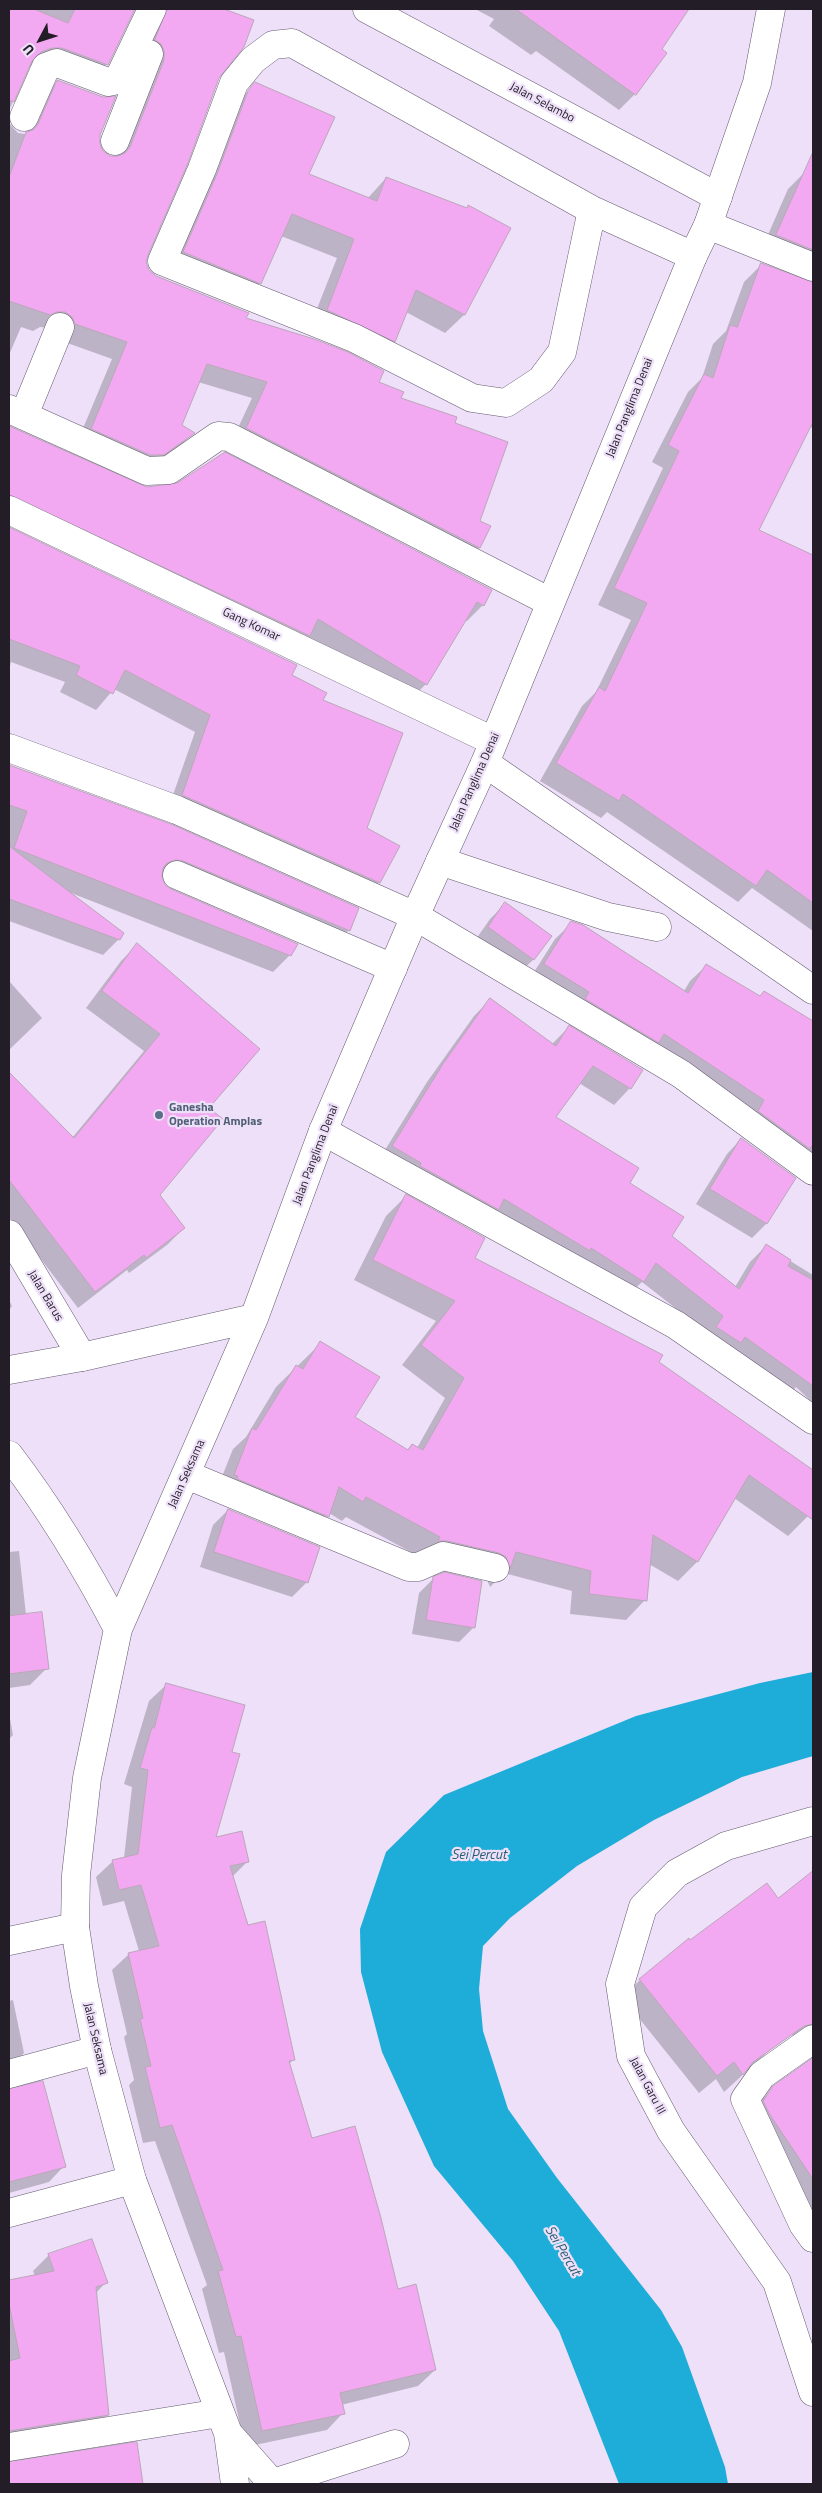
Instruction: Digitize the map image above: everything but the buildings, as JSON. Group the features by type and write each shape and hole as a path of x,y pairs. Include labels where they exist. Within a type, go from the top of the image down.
{"street":[{"path":"24,118 46,67 50,64 57,63 108,82 118,80 152,9"},
{"path":"115,141 168,9"},
{"name":"Jalan Selambo","path":"367,9 718,197"},
{"name":"Jalan Panglima Denai","path":"254,1318 323,1131 415,916 489,752 693,256 708,225 757,83 771,9"},
{"path":"592,210 562,352 541,380 506,403 472,398 354,338 162,261 202,169 234,83 253,60 273,45 292,43 592,210 693,256"},
{"path":"708,225 813,268"},
{"path":"60,327 16,412 147,472 170,470 218,436 229,437 550,602"},
{"name":"Gang Komar","path":"9,510 489,752 813,990"},
{"path":"9,748 177,810 415,916 681,1074 813,1171"},
{"path":"440,861 608,917 657,927"},
{"path":"177,875 393,968"},
{"path":"323,1131 676,1325 813,1420"},
{"name":"Jalan Barus","path":"9,1234 82,1357"},
{"path":"9,1370 82,1357 254,1318"},
{"name":"Jalan Seksama","path":"235,2484 224,2423 132,2180 97,2050 84,1986 75,1927 76,1875 87,1778 118,1629 187,1475 254,1318"},
{"path":"9,1455 42,1498 82,1562 118,1629"},
{"path":"187,1475 409,1567 418,1567 443,1556 495,1568"},
{"name":"Jalan Garu III","path":"813,1822 726,1846 677,1873 643,1907 620,1984 631,2056 671,2130 777,2282 813,2392"},
{"path":"9,1941 75,1927"},
{"path":"813,2038 762,2075 745,2099 803,2224 813,2238"},
{"path":"9,2074 97,2050"},
{"path":"9,2213 132,2180"},
{"path":"9,2447 224,2423"},
{"name":"Jalan Seksama","path":"224,2423 272,2484"},
{"path":"272,2484 395,2444"}],"water":[{"name":"Sei Percut","path":"813,1672 813,1756 742,1777 654,1820 577,1866 510,1918 483,1946 479,1989 483,2031 508,2109 557,2178 661,2310 682,2347 725,2467 728,2484 619,2484 559,2331 513,2261 434,2166 382,2052 361,1972 360,1929 386,1852 444,1795 636,1716 760,1683"}],"place":[{"name":"Ganesha Operation Amplas","path":"159,1115"}]}
